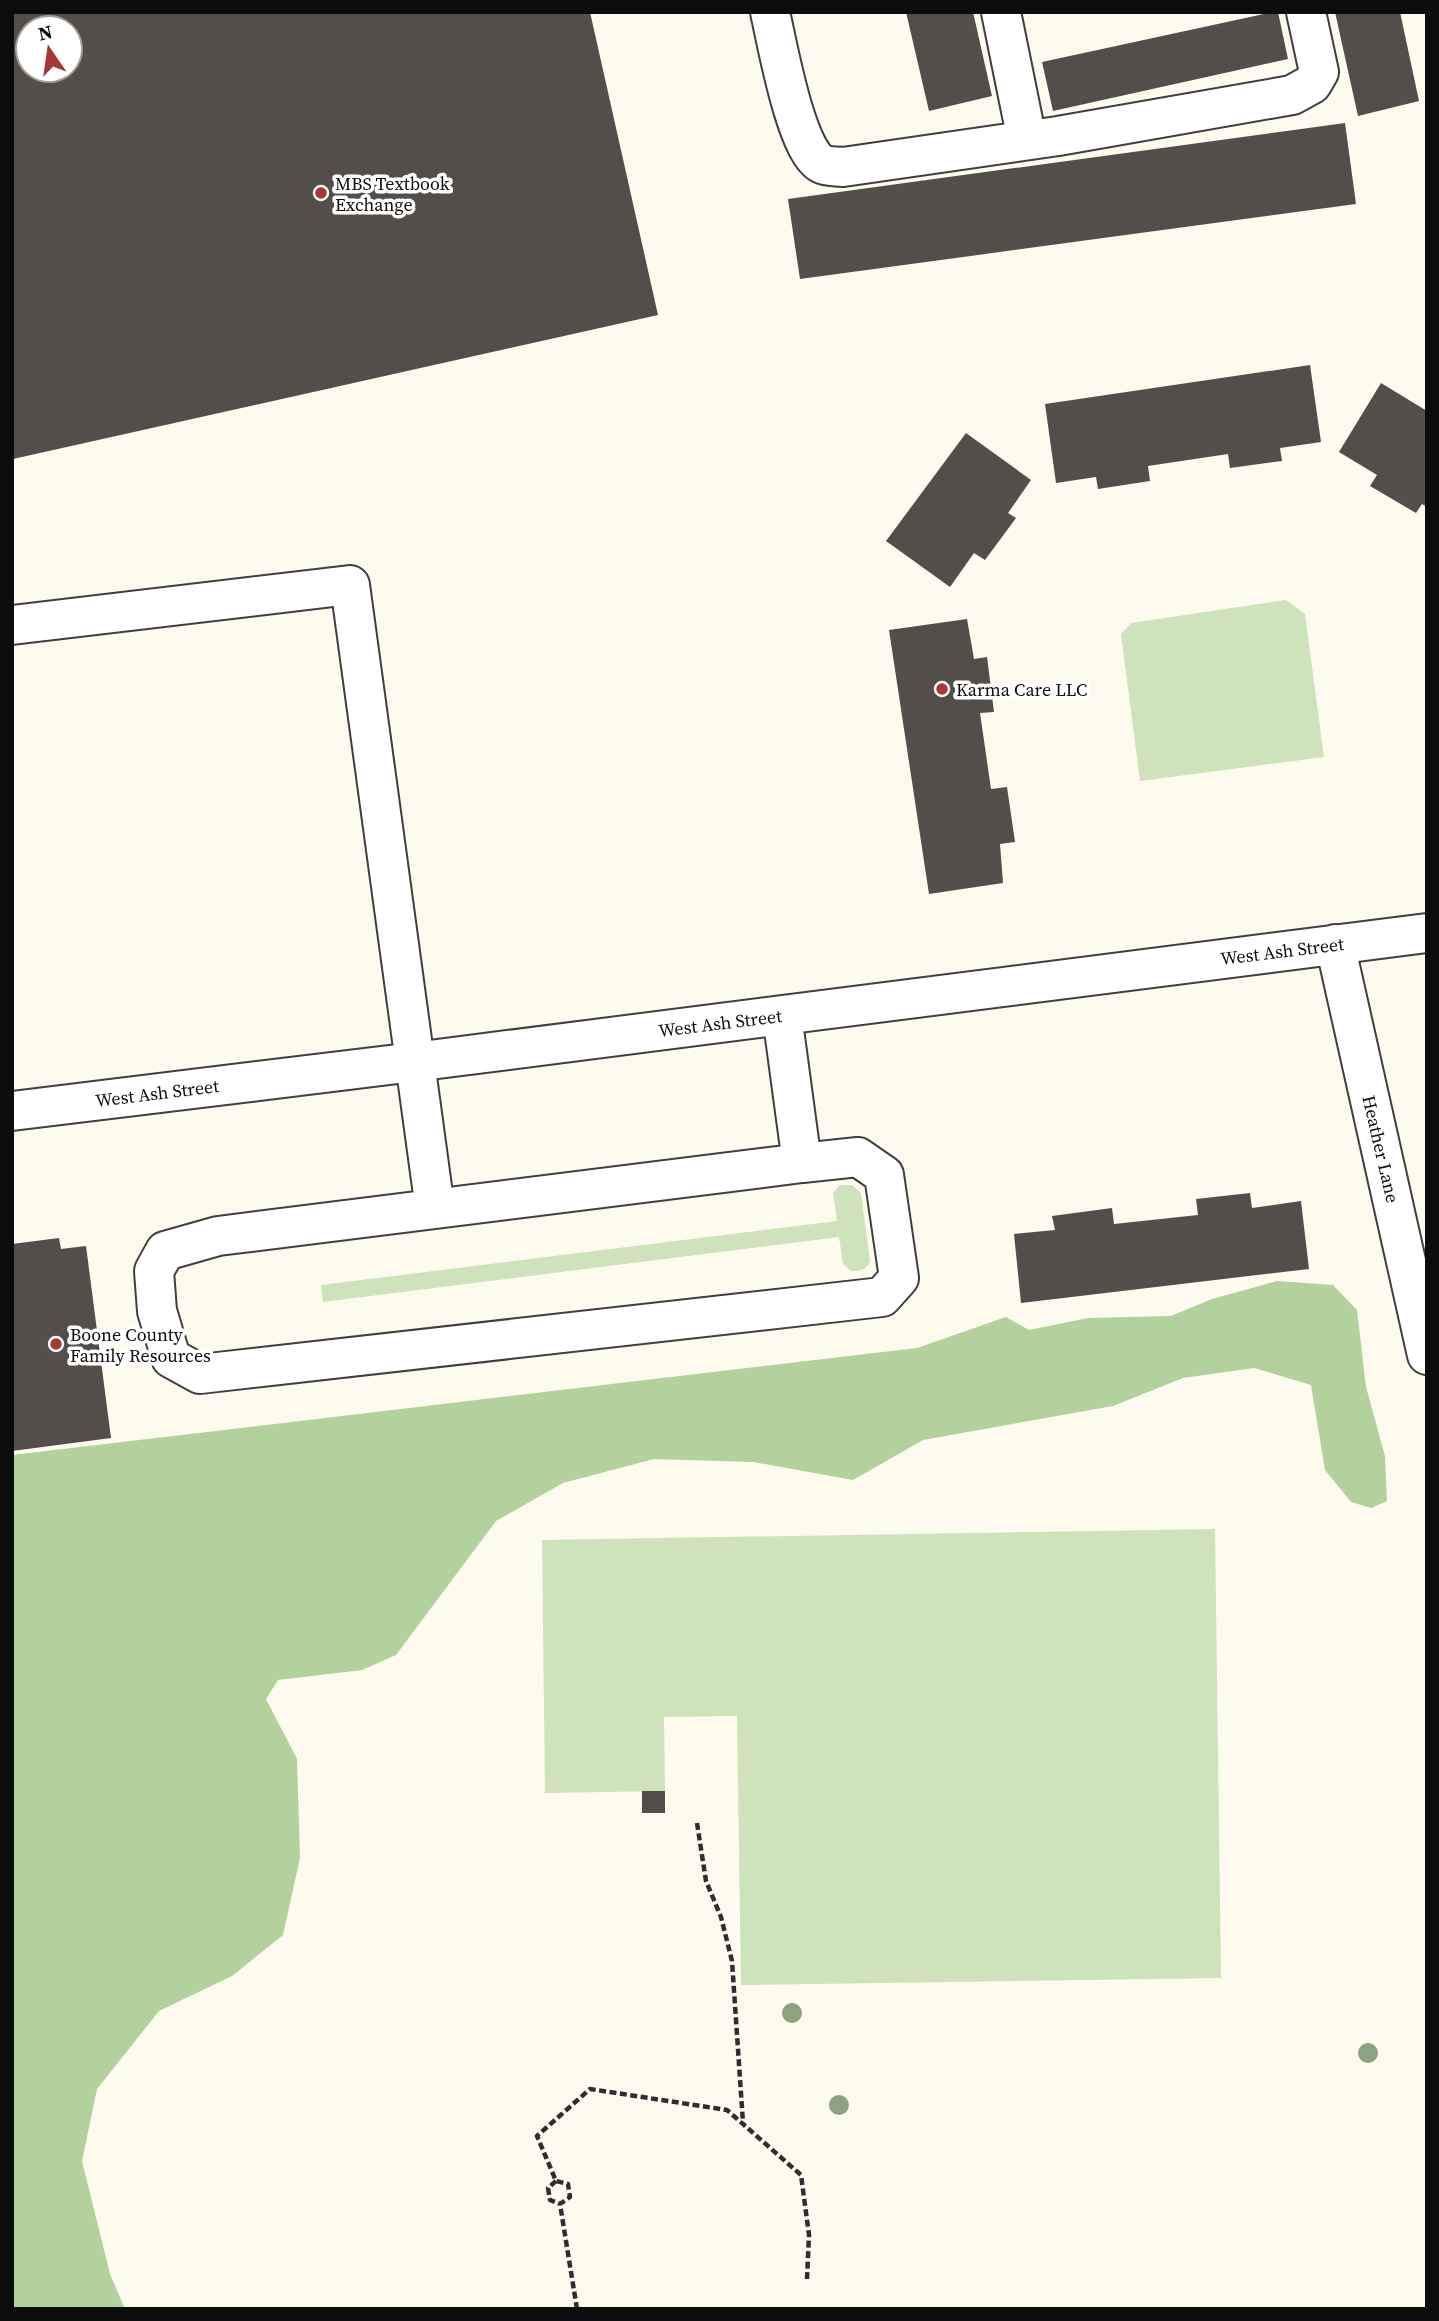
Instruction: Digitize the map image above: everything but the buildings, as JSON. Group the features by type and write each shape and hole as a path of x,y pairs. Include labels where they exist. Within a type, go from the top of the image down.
{"street":[{"path":"770,12 798,125 808,151 822,164 844,167 1027,140 1292,95 1312,83 1319,72 1306,12"},
{"path":"1001,12 1027,140"},
{"path":"12,625 350,585 435,1209"},
{"name":"West Ash Street","path":"12,1111 1427,933"},
{"name":"Heather Lane","path":"1335,944 1417,1264 1427,1354"},
{"path":"782,1015 802,1163"},
{"path":"858,1157 884,1175 899,1278 882,1297 200,1374 172,1358 157,1311 154,1271 166,1251 218,1236 802,1163 858,1157"}],"path":[{"path":"697,1823 706,1881 721,1917 732,1961 743,2124"},
{"path":"556,2181 537,2136 590,2089 727,2110 801,2175 809,2235 807,2280"},
{"path":"556,2181 568,2184 570,2197 560,2204"},
{"path":"556,2181 548,2188 550,2200 560,2204"},
{"path":"560,2204 577,2309"}],"green space":[{"path":"1286,600 1305,614 1324,757 1140,781 1121,634 1131,623"},
{"path":"840,1185 852,1185 861,1193 870,1261 860,1270 851,1271 843,1264 839,1237 323,1302 321,1285 837,1221 833,1193"},
{"path":"1277,1281 1333,1285 1357,1310 1366,1387 1385,1456 1387,1501 1371,1508 1351,1502 1325,1470 1311,1385 1254,1368 1183,1378 1113,1406 923,1440 853,1480 753,1462 654,1459 563,1483 496,1521 396,1655 362,1670 278,1680 266,1699 297,1759 300,1858 283,1935 232,1976 159,2011 97,2089 82,2161 110,2274 125,2309 12,2309 12,1455 917,1348 1006,1317 1029,1330 1088,1318 1171,1316 1212,1299"},
{"path":"1215,1529 1221,1978 741,1985 737,1716 664,1717 665,1791 545,1793 542,1540"}],"place":[{"name":"MBS Textbook Exchange","path":"321,193"},
{"name":"Karma Care LLC","path":"942,689"},
{"name":"Boone County Family Resources","path":"56,1344"}]}
